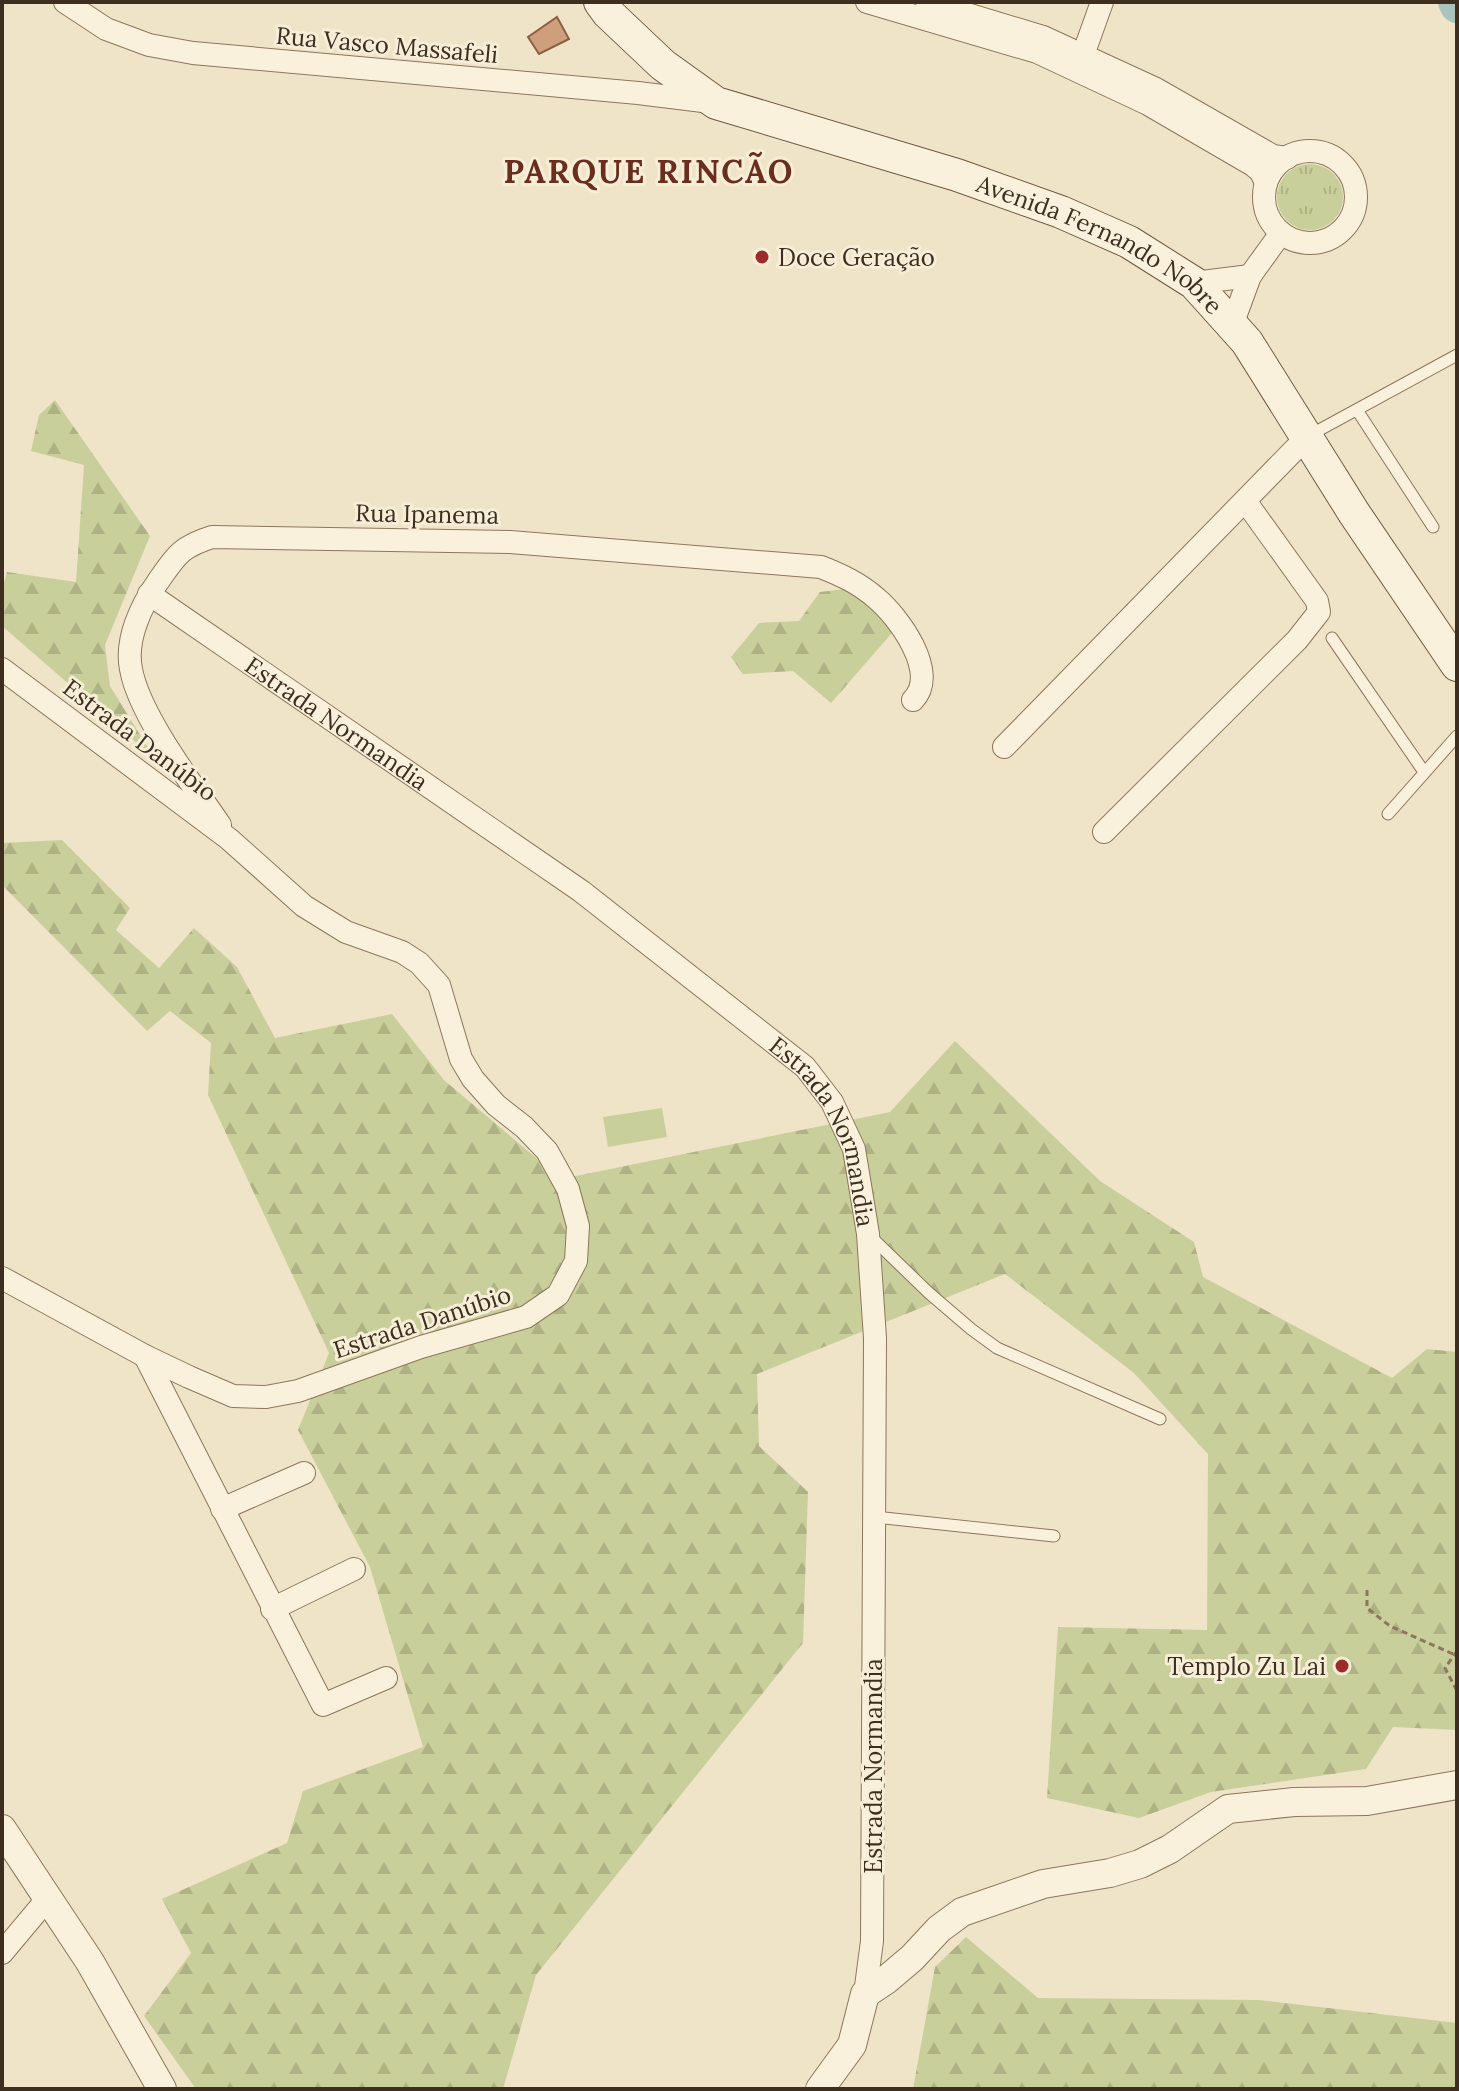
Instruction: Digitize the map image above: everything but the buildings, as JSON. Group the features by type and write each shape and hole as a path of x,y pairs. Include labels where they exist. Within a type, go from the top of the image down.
{"main road":[{"name":"Avenida Fernando Nobre","path":"600,2 663,65 716,103 957,175 1061,212 1129,242 1194,283 1247,342 1306,438 1457,665"}],"street":[{"name":"Rua Vasco Massafeli","path":"65,2 106,29 149,45 193,53 638,93 716,103"},
{"path":"869,2 1156,89 1273,156 1287,158"},
{"path":"927,2 1043,37 1081,64 1253,165 1266,183"},
{"path":"1081,64 1102,2"},
{"path":"1308,151 1330,156 1339,161 1353,179 1356,201 1349,222 1342,230 1323,241 1301,243 1281,233 1273,225 1264,205 1266,183 1278,164 1287,158 1308,151"},
{"path":"1232,325 1250,276 1281,233"},
{"path":"1194,283 1250,276"},
{"path":"1004,747 1306,438"},
{"path":"1104,832 1297,640 1319,612 1317,601 1246,502"},
{"name":"Rua Ipanema","path":"229,839 139,697 130,668 130,639 149,594 189,545 212,537 510,542 821,567 848,577 894,615 915,649 922,670 918,695 913,700"},
{"name":"Estrada Normandia","path":"149,594 581,891 805,1067 832,1102 854,1149 868,1234 875,1338 872,1941 865,1994 852,2045 820,2089"},
{"name":"Estrada Danúbio","path":"2,669 229,839 304,906 346,932 402,952 419,963 439,985 461,1059 473,1079 496,1105 524,1127 547,1151 568,1189 578,1226 576,1261 558,1295 526,1317 421,1347 298,1391 266,1397 233,1396 145,1356 2,1278"},
{"path":"145,1356 323,1705 386,1678"},
{"path":"222,1509 304,1473"},
{"path":"272,1609 354,1569"},
{"path":"865,1994 886,1980 939,1929 962,1912 1043,1884 1110,1873 1140,1864 1170,1849 1228,1809 1294,1802 1367,1801 1457,1785"},
{"path":"2,1829 90,1962 162,2089"},
{"path":"2,1953 48,1898"}],"lane":[{"path":"1306,438 1457,355"},
{"path":"1357,410 1433,527"},
{"path":"1332,638 1424,772"},
{"path":"1388,814 1457,736"},
{"path":"868,1234 939,1302 997,1348 1160,1419"},
{"path":"875,1517 1054,1536"}],"path":[{"path":"1367,1590 1367,1608 1390,1626 1455,1652 1445,1668 1457,1691"}],"green space":[{"path":"1304,164 1316,164 1328,169 1338,179 1343,197 1341,210 1328,225 1316,230 1304,230 1292,225 1282,215 1277,203 1277,191 1282,179 1292,169"},
{"path":"55,400 150,536 105,645 110,686 155,759 2,626 2,590 7,572 76,582 84,465 31,451 39,415"},
{"path":"852,588 889,609 892,633 831,703 793,671 743,674 731,657 759,623 799,621 820,592"},
{"path":"62,840 130,908 116,930 159,968 194,928 237,967 275,1038 392,1014 444,1080 561,1179 890,1112 955,1041 1100,1181 1194,1242 1203,1277 1392,1378 1427,1349 1457,1352 1457,1730 1393,1727 1366,1769 1211,1792 1139,1818 1047,1798 1058,1627 1207,1630 1208,1454 1134,1373 1005,1274 757,1374 759,1446 808,1492 803,1643 536,1975 503,2089 196,2089 144,2016 191,1953 162,1899 287,1843 303,1791 423,1747 370,1567 298,1430 329,1353 208,1095 211,1043 170,1011 147,1031 2,885 2,843"},
{"path":"662,1108 667,1137 608,1147 603,1117"},
{"path":"966,1937 1038,1998 1259,2000 1457,2023 1457,2089 913,2089 935,1967"}],"waterway":[{"path":"1455,2 1457,6"}],"place":[{"name":"Doce Geração","path":"762,257"},
{"name":"Templo Zu Lai","path":"1342,1666"}],"district":[{"name":"PARQUE RINCÃO","path":"649,171"}]}
